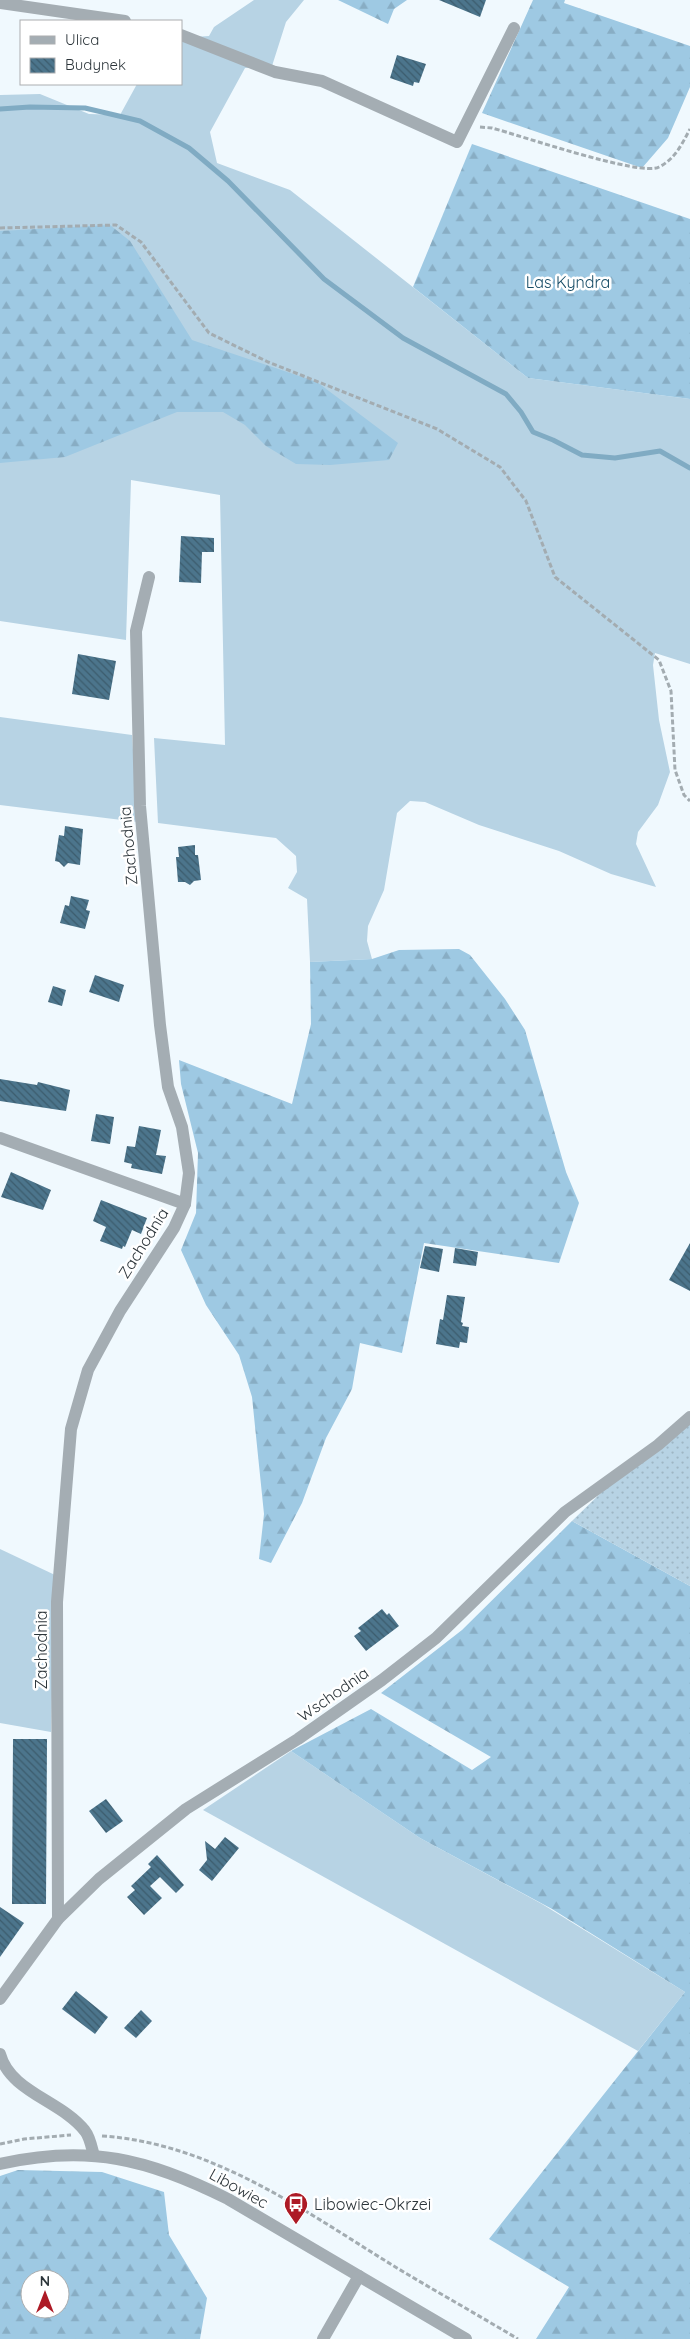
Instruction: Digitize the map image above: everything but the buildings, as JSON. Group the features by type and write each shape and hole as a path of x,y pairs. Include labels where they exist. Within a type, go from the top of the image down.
{"street":[{"path":"0,3 119,20"},
{"path":"182,34 275,72 322,81 456,142 514,28"},
{"name":"Zachodnia","path":"58,1920 57,1602 71,1429 88,1370 120,1311 174,1228 185,1204 189,1173 182,1127 167,1078 140,806 136,631 148,577"},
{"path":"0,1138 185,1204"},
{"name":"Wschodnia","path":"0,1999 58,1920 99,1879 186,1809 298,1739 382,1680 436,1638 565,1512 689,1421"},
{"path":"0,2054 3,2063 15,2079 85,2130 94,2156"},
{"name":"Libowiec","path":"0,2164 34,2156 94,2156 114,2158 158,2168 187,2178 228,2199 466,2339"},
{"path":"323,2339 359,2276"}],"path":[{"path":"464,127 492,128 630,167 657,168 675,155 690,129"},
{"path":"0,228 116,225 141,242 208,333 268,362 437,429 500,467 526,501 555,577 659,660 671,691 675,770 684,796 690,801"}],"shaded area":[{"path":"254,0 304,0 286,22 272,66 245,68 210,132 217,163 290,190 528,378 690,399 690,664 655,653 653,665 659,720 670,772 658,805 638,832 636,844 656,887 611,874 559,851 479,825 425,802 410,801 397,813 384,890 368,926 367,941 372,959 310,962 307,899 288,888 297,872 296,856 276,838 158,823 154,738 225,745 220,495 131,480 126,640 0,621 0,95 40,94 89,114 120,115 136,85 182,85 182,38 209,36 214,27"},
{"path":"0,717 132,735 138,822 0,805"},
{"path":"690,1421 690,1586 572,1521 608,1486"},
{"path":"0,1549 55,1575 51,1732 0,1723"},
{"path":"291,1751 420,1838 542,1904 685,1992 638,2051 203,1810"}],"green space":[{"path":"338,0 407,0 394,9 388,24"},
{"path":"533,0 565,0 564,3 690,46 690,87 668,138 642,168 482,113"},
{"name":"Las Kyndra","path":"472,144 690,219 690,399 528,378 413,287"},
{"path":"110,225 130,241 192,340 317,382 398,443 389,460 330,465 296,464 266,446 245,425 223,412 177,412 65,457 0,463 0,231"},
{"path":"459,949 470,955 505,999 525,1030 566,1172 579,1203 559,1263 424,1243 402,1353 360,1343 352,1389 326,1438 302,1503 271,1563 259,1559 264,1514 252,1397 239,1355 206,1305 181,1250 196,1213 198,1153 181,1084 179,1060 292,1104 311,1024 310,962 372,959 399,950"},
{"path":"572,1521 690,1586 690,2339 536,2339 569,2287 489,2239 685,1992 552,1909 420,1838 291,1751 371,1709 472,1770 491,1757 381,1693 462,1630"},
{"path":"18,2170 102,2172 164,2192 169,2235 207,2298 200,2339 0,2339 0,2176"}],"waterway":[{"path":"0,109 30,107 85,108 140,121 189,148 228,181 324,279 403,338 506,394 521,412 533,432 582,455 615,458 660,451 690,468"}],"place":[{"name":"Libowiec-Okrzei","path":"296,2225"}]}
